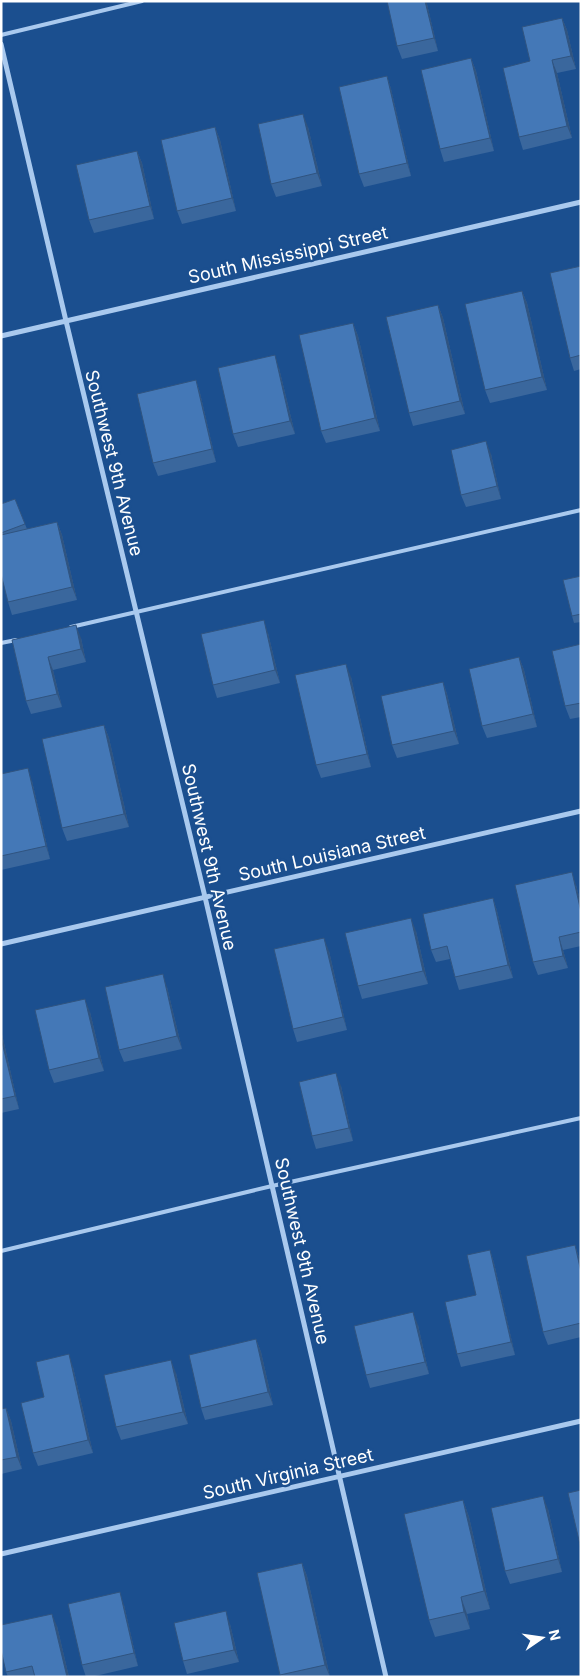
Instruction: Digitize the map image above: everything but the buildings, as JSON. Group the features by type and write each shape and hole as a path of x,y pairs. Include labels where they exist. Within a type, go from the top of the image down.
{"street":[{"name":"Southwest 9th Avenue","path":"1,44 205,897 386,1677"},
{"name":"South Mississippi Street","path":"1,336 581,202"},
{"name":"South Louisiana Street","path":"1,944 581,811"},
{"name":"South Virginia Street","path":"1,1554 581,1421"}],"lane":[{"path":"1,35 142,1"},
{"path":"69,628 581,510"},
{"path":"1,643 20,639"},
{"path":"1,1251 272,1186 581,1118"}]}
